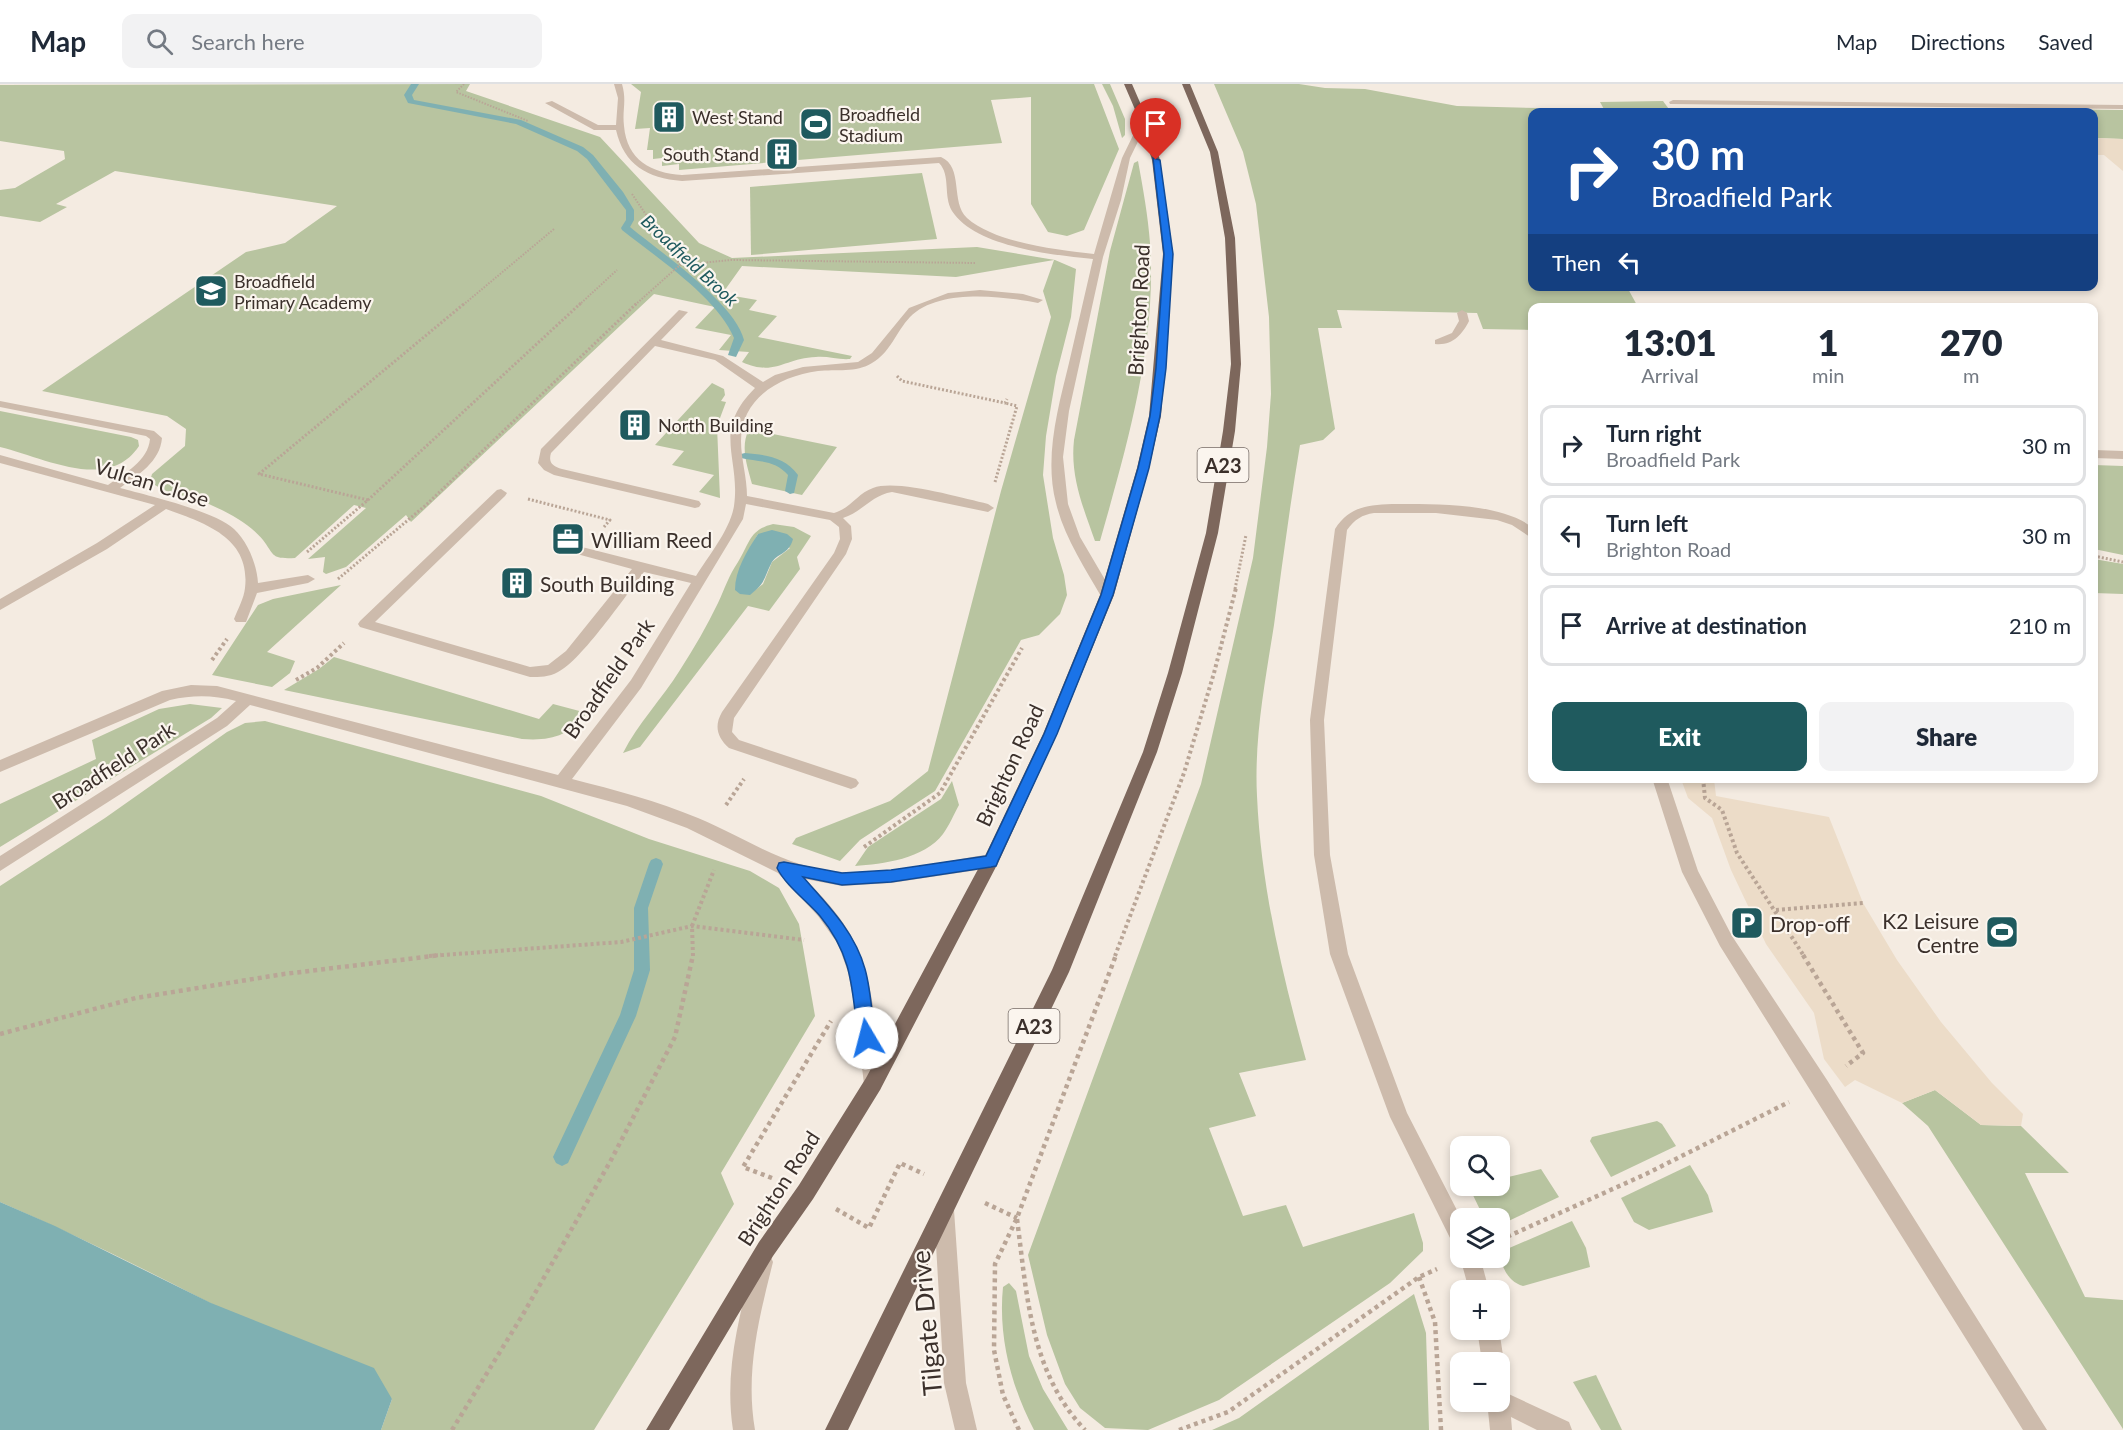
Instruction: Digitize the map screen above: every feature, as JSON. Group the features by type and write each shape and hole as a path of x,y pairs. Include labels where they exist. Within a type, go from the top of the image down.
{"main road":[{"name":"Brighton Road","path":"657,1430 766,1249 806,1192 873,1084 991,861 1055,724 1107,595 1143,468 1155,416 1166,303 1168,254 1156,160 1144,121 1128,84"},
{"name":"A23","path":"836,1430 1060,972 1150,753 1175,673 1212,533 1229,431 1236,364 1230,238 1214,152 1186,84"}],"street":[{"path":"618,84 622,99 620,127 628,152 634,161 649,172 668,178 940,160 947,166 955,209 966,221 995,235 1039,250 1098,257"},
{"path":"1673,102 2123,107"},
{"path":"549,103 597,128 620,127"},
{"path":"1107,595 1074,537 1062,504 1057,457 1063,411 1098,257 1116,200 1126,158 1144,121"},
{"path":"863,364 878,352 909,312 934,300 985,291 1038,300"},
{"path":"683,312 545,452 542,458 543,464 558,471 695,504"},
{"path":"1439,342 1456,335 1464,321 1462,313"},
{"path":"652,342 705,352 719,358 762,387"},
{"name":"Broadfield Park","path":"562,781 636,684 737,519 743,499 735,432 744,410 762,387 776,378 792,372 863,364"},
{"path":"0,404 150,434 156,438 157,446 150,456 110,489"},
{"path":"2098,454 2123,455"},
{"name":"Vulcan Close","path":"0,459 199,514 230,532 246,557 251,571 252,589"},
{"path":"834,517 850,512 875,491 892,488 988,508"},
{"path":"501,493 365,624 530,672 545,673 559,666 571,654 641,567"},
{"path":"743,499 834,517 845,526 846,539 840,554 727,716 723,728 726,737 734,744 851,783"},
{"path":"0,604 102,546 165,504"},
{"path":"1450,1217 1399,1117 1339,954 1322,855 1317,720 1341,529 1350,517 1362,511 1395,507 1493,515 1511,520 1528,532"},
{"path":"582,551 700,581"},
{"path":"241,619 252,589 308,579"},
{"name":"Broadfield Park","path":"0,766 167,695 191,690 217,691 629,800 708,830 784,868 842,879 891,876 991,861"},
{"name":"Broadfield Park","path":"0,864 222,723 248,699"},
{"path":"1661,783 1690,872 1716,921 1777,1022 1820,1086 2036,1430"},
{"path":"784,868 826,913 844,939 857,968 873,1084"},
{"name":"Tilgate Drive","path":"944,1210 955,1383 966,1430"},
{"path":"744,1430 740,1379 747,1327 766,1249"},
{"path":"1510,1406 1561,1430"},
{"path":"1500,1412 1501,1430"}],"path":[{"path":"464,84 456,92 532,122"},
{"path":"628,189 680,266"},
{"path":"368,500 259,474 554,229"},
{"path":"308,579 321,582 339,578 427,504 661,280 680,266 731,260 980,263"},
{"path":"279,584 300,558 368,500 617,270"},
{"path":"863,364 879,372 899,376 902,381 1006,401 1017,406 988,508"},
{"path":"569,513 575,507"},
{"path":"2098,557 2123,562"},
{"path":"191,690 241,619"},
{"path":"248,699 288,684 317,668 365,624"},
{"path":"842,879 866,844 940,793 1022,648"},
{"path":"708,830 762,753"},
{"path":"1510,1236 1590,1202 1684,1157 1820,1086 1863,1053 1776,910 1737,853 1722,810 1705,798 1704,783"},
{"path":"452,1430 522,1316 610,1162 675,1036 693,962 693,926 726,838"},
{"path":"1776,910 1863,903"},
{"path":"0,1034 136,998 284,974 464,952 621,942 693,926 814,941 826,913"},
{"path":"834,1015 742,1167 806,1192 869,1228 900,1163 1017,1218"},
{"path":"1017,1218 995,1264 993,1303 994,1350 1003,1395 1019,1430"},
{"path":"1017,1218 1030,1309 1040,1353 1056,1393 1076,1423 1085,1430"},
{"path":"1179,1430 1228,1412 1419,1277 1435,1322 1441,1430"}],"green space":[{"path":"470,84 466,91 600,137 699,243 732,258 977,247 1055,260 1076,269 1071,317 1056,376 1046,436 1043,475 1053,538 1064,575 1067,595 1060,614 1039,635 1021,640 935,791 860,840 840,861 792,844 796,838 890,801 928,771 1001,491 1051,317 1043,291 1054,260 956,277 742,266 722,294 757,300 749,310 777,316 758,337 852,356 850,359 805,358 763,368 742,362 749,352 719,350 731,335 695,328 715,307 654,294 411,522 406,515 346,567 326,574 323,572 325,557 308,559 366,508 354,505 295,558 277,557 248,526 223,510 166,491 150,481 152,474 185,446 186,429 167,416 42,391 246,252 285,243 337,206 115,171 56,204 67,207 40,222 0,216 0,190 15,188 65,159 64,151 0,141 0,85"},
{"name":"Broadfield Stadium","path":"631,84 1094,84 1119,149 1084,230 1067,236 1048,232 1031,204 1031,97 991,100 1002,143 679,170 679,164 662,166 662,158 653,159 653,150 647,150 650,128 635,129 641,92"},
{"path":"1102,84 1110,84 1125,119 1125,135 1122,138 1113,106"},
{"path":"1214,84 1299,84 1325,88 1365,89 1457,106 1537,108 1528,108 1528,291 1629,291 1636,303 1528,303 1528,330 1483,329 1477,313 1337,310 1342,328 1318,328 1335,429 1323,440 1300,445 1261,710 1256,775 1259,830 1268,896 1281,962 1306,1060 1239,1073 1256,1116 1209,1128 1243,1216 1286,1205 1303,1247 1414,1213 1423,1243 1423,1251 1390,1283 1219,1400 1148,1430 1105,1428 1080,1408 1065,1384 1047,1335 1028,1255 1201,784 1253,558 1267,447 1271,394 1269,317 1256,204 1243,152"},
{"path":"1663,101 1668,108 1603,108 1600,102"},
{"path":"2098,110 2123,110 2123,139 2098,138"},
{"path":"1138,161 1150,243 1149,319 1130,432 1100,541 1095,541 1076,479 1074,440 1110,251 1134,163"},
{"path":"922,173 937,239 751,255 750,187"},
{"path":"712,383 724,389 725,395 721,401 726,402 717,426 720,498 699,492 714,475 672,465 684,451 655,445"},
{"path":"0,411 131,437 138,440 139,446 126,460 110,467 93,470 74,468 0,447"},
{"path":"749,429 837,447 802,495 752,484 745,449"},
{"path":"2098,465 2123,466 2123,555 2098,550"},
{"path":"773,524 794,527 811,536 797,557 800,569 769,611 748,606 640,747 623,753 695,645 751,538","holes":["758,534 790,548 772,562 763,584 750,594 740,594 744,559"]},
{"path":"2098,560 2123,564 2123,594 2098,593"},
{"path":"341,585 267,652 295,661 290,673 272,687 212,675 258,605 273,599"},
{"path":"334,657 539,719 553,704 587,713 573,727 559,735 542,739 522,739 284,690"},
{"path":"190,704 222,708 211,718 0,847 0,804 96,759 92,740 159,709"},
{"path":"265,721 541,796 649,839 750,871 779,888 799,924 815,1016 721,1173 734,1204 594,1430 381,1430 392,1399 149,1272 0,1202 0,886 105,818 227,732 245,723"},
{"path":"952,781 959,805 945,831 935,842 914,855 902,859 855,866 868,847 941,799"},
{"path":"1935,1090 1981,1125 2021,1126 2069,1173 2025,1173 2085,1297 2123,1300 2123,1429 1928,1126 1902,1103"},
{"path":"1657,1121 1662,1124 1676,1146 1611,1177 1590,1141 1592,1137"},
{"path":"1690,1165 1708,1195 1713,1212 1649,1230 1634,1222 1621,1198"},
{"path":"1541,1169 1559,1197 1510,1220 1510,1208 1479,1208 1473,1196 1510,1196 1510,1177"},
{"path":"1572,1221 1586,1248 1590,1267 1523,1286 1513,1281 1504,1268 1510,1268 1510,1248"},
{"path":"1009,1283 1016,1291 1029,1356 1043,1389 1068,1430 1034,1430 1019,1396 1008,1360 1002,1324 1003,1287"},
{"path":"1414,1294 1426,1333 1429,1430 1212,1430 1239,1418"},
{"path":"1596,1375 1622,1430 1601,1430 1573,1382"}],"shaded area":[{"path":"2098,138 2123,139 2123,171 2104,155 2098,155"},
{"path":"1682,783 1714,783 1716,796 1829,817 1863,903 1897,960 1941,1022 1992,1083 2023,1114 2021,1126 1981,1125 1935,1090 1902,1103 1855,1080 1845,1087 1824,1059 1814,1013 1766,944 1731,870 1712,818 1688,798"}],"water":[{"path":"772,530 787,534 793,539 789,548 773,560 764,581 755,591 750,595 740,594 735,590 742,561 758,534"},
{"path":"0,1202 55,1226 211,1303 374,1368 392,1399 381,1430 0,1430"}],"waterway":[{"name":"Broadfield Brook","path":"415,84 408,95 411,101 518,122 580,149 590,157 630,210 630,220 625,228 708,297 734,327 739,340 733,355"},
{"path":"745,456 759,457 784,465 793,475 790,491"},
{"path":"562,1157 628,1016 642,970 641,908 656,864"}],"place":[{"name":"West Stand","path":"669,117"},
{"name":"Broadfield Stadium","path":"816,124"},
{"name":"South Stand","path":"782,154"},
{"name":"Broadfield Primary Academy","path":"211,291"},
{"name":"North Building","path":"635,425"},
{"name":"William Reed","path":"568,539"},
{"name":"South Building","path":"517,583"},
{"name":"Drop-off","path":"1747,923"},
{"name":"K2 Leisure Centre","path":"2002,932"}],"route":[{"path":"867,1038 857,968 844,939 826,913 784,868 842,879 891,876 991,861 1071,686 1107,595 1143,468 1155,416 1166,303 1168,254 1156,160"}]}
